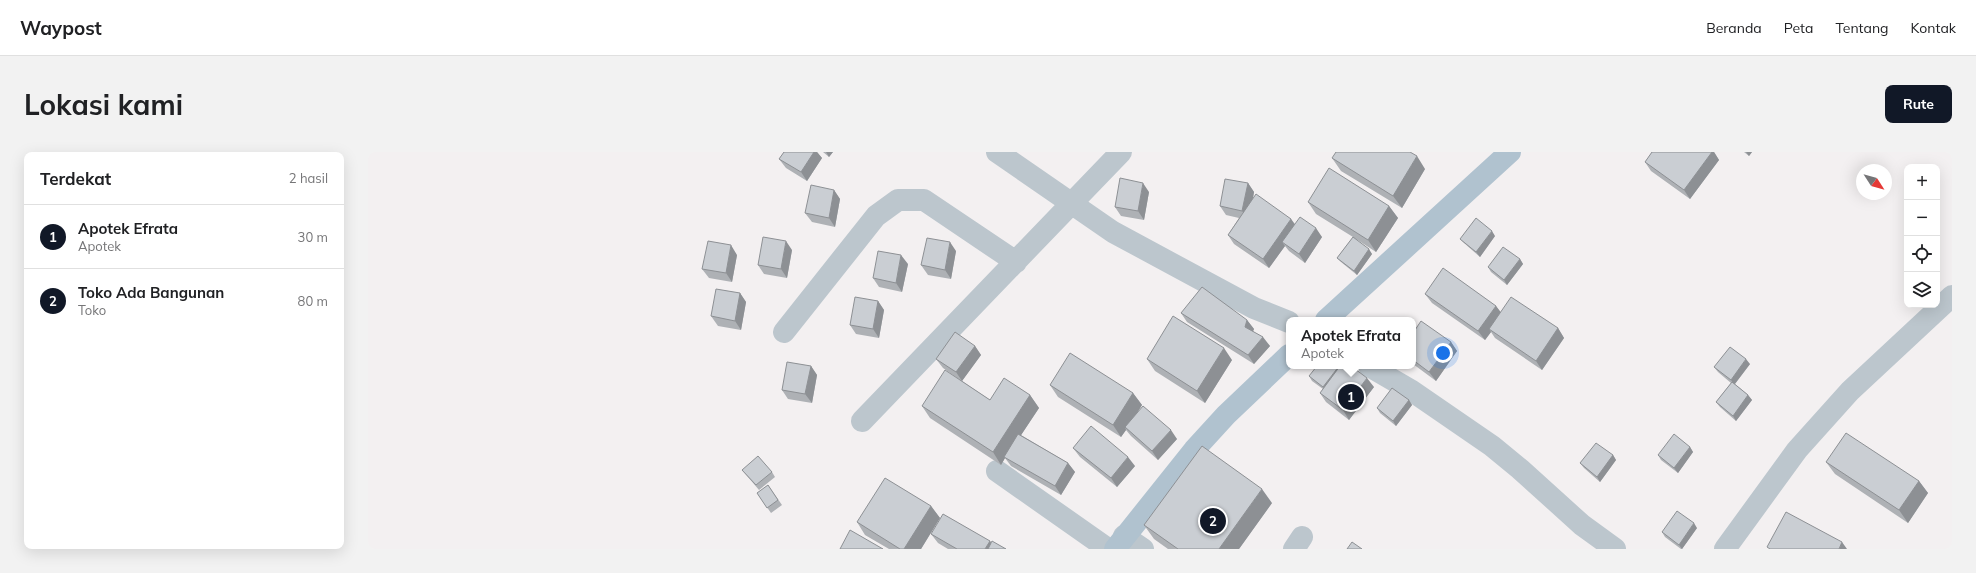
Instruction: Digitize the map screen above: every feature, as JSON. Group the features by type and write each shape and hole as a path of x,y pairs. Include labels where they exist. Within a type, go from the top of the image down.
{"main road":[{"path":"1329,317 1510,152"},
{"path":"1116,545 1194,450 1226,415 1286,358"}],"street":[{"path":"997,152 1114,232 1254,308 1286,321"},
{"path":"862,421 1121,152"},
{"path":"784,332 876,216 898,200 924,200 1016,262"},
{"path":"1725,549 1797,450 1834,408 1850,391 1952,296"},
{"path":"1374,369 1412,391 1492,446 1520,468 1582,525 1615,549"},
{"path":"997,471 1116,545 1143,549"}],"building":[{"path":"784,152 814,152 801,172 779,159"},
{"path":"1336,152 1410,152 1417,156 1393,196 1332,158"},
{"path":"1652,152 1712,152 1684,190 1645,162"},
{"path":"1329,168 1389,206 1368,240 1308,202"},
{"path":"1120,178 1143,183 1138,211 1115,207"},
{"path":"1225,179 1248,183 1242,211 1220,206"},
{"path":"811,185 834,190 829,218 805,213"},
{"path":"1256,194 1291,219 1263,259 1228,235"},
{"path":"1300,217 1316,228 1299,254 1282,242"},
{"path":"1476,218 1492,231 1476,252 1460,239"},
{"path":"763,237 786,241 781,269 758,265"},
{"path":"1353,237 1369,249 1354,271 1337,258"},
{"path":"927,238 950,242 945,270 921,265"},
{"path":"708,241 731,245 726,273 702,269"},
{"path":"1503,247 1520,259 1504,280 1488,267"},
{"path":"878,251 901,255 896,283 873,278"},
{"path":"1443,268 1496,306 1478,331 1425,294"},
{"path":"1202,287 1247,320 1245,327 1263,337 1248,355 1181,313"},
{"path":"716,289 740,293 735,321 711,316"},
{"path":"855,297 878,301 873,329 850,325"},
{"path":"1511,297 1558,328 1536,361 1489,329"},
{"path":"1173,316 1224,348 1197,391 1147,359"},
{"path":"1421,321 1451,342 1429,372 1416,362 1416,328"},
{"path":"955,332 975,346 956,372 936,359"},
{"path":"1730,347 1746,359 1731,380 1714,367"},
{"path":"1070,353 1133,393 1113,425 1050,385"},
{"path":"787,362 811,366 805,394 782,390"},
{"path":"1315,369 1337,369 1323,387 1309,376"},
{"path":"1338,369 1355,369 1367,378 1343,410 1320,393"},
{"path":"945,370 990,400 1004,378 1030,395 993,452 922,406"},
{"path":"1732,382 1748,395 1733,416 1716,402"},
{"path":"1392,388 1409,400 1393,421 1377,408"},
{"path":"1143,406 1171,430 1152,451 1125,427"},
{"path":"1091,426 1128,457 1111,478 1073,448"},
{"path":"1846,433 1919,481 1899,510 1826,462"},
{"path":"1018,434 1068,463 1055,486 1004,457"},
{"path":"1674,434 1690,447 1674,468 1658,455"},
{"path":"1596,443 1613,455 1597,477 1580,463"},
{"path":"1202,446 1262,489 1219,549 1178,549 1144,525"},
{"path":"758,456 772,472 756,485 742,470"},
{"path":"885,478 931,506 904,549 900,549 857,522"},
{"path":"768,485 778,500 767,508 757,493"},
{"path":"1677,511 1694,523 1679,545 1662,532"},
{"path":"1786,512 1842,542 1839,549 1770,549 1767,547"},
{"path":"943,514 990,541 985,549 957,549 931,534"},
{"path":"850,530 883,549 840,549"},
{"path":"992,541 1006,549 988,549"},
{"path":"1352,542 1362,549 1347,549"}],"place":[{"name":"Apotek Efrata","path":"1351,397"},
{"name":"Toko Ada Bangunan","path":"1213,521"}]}
